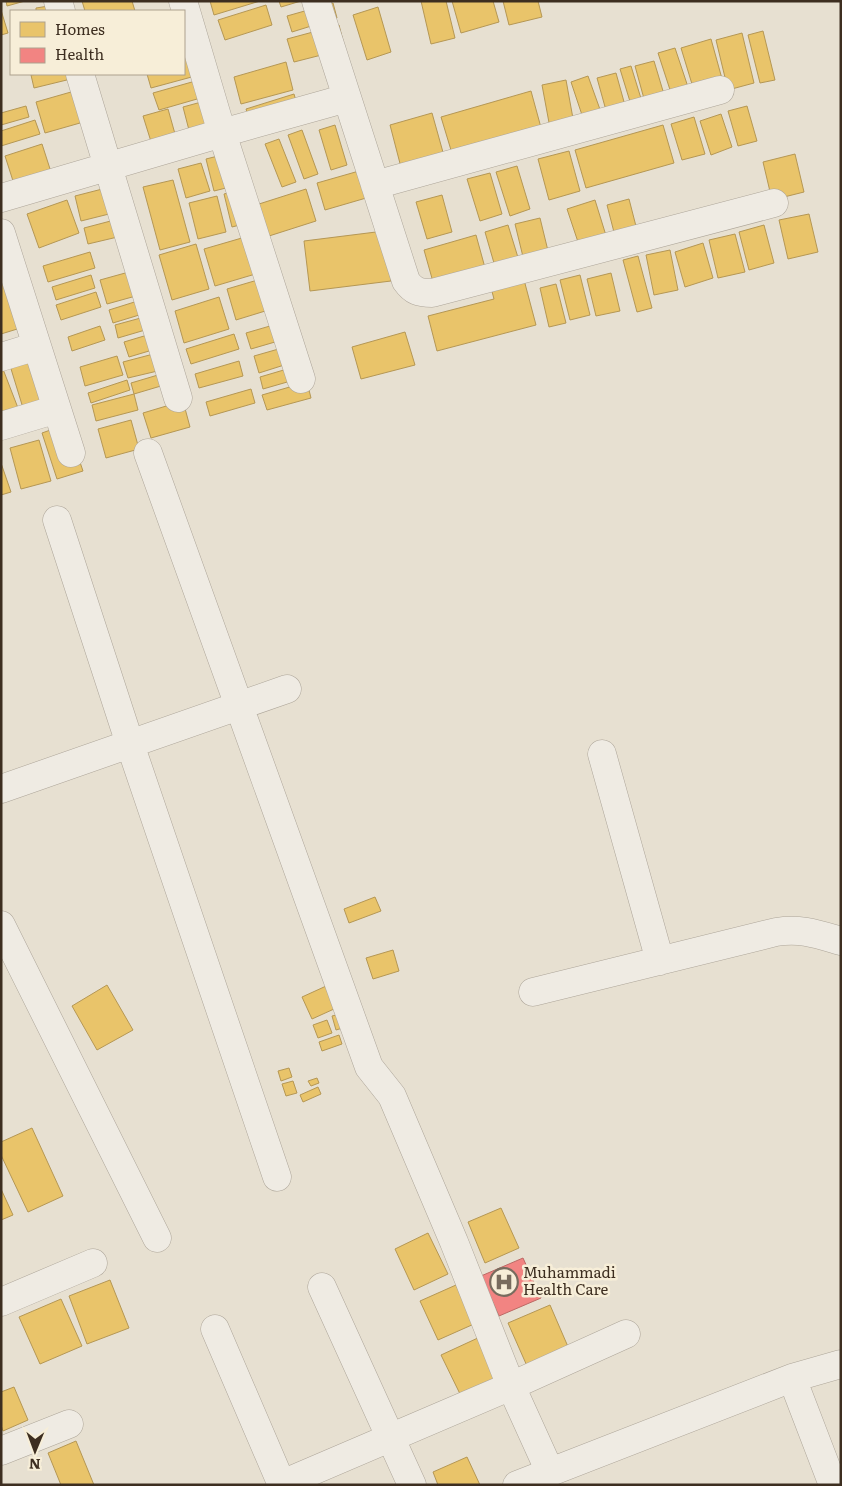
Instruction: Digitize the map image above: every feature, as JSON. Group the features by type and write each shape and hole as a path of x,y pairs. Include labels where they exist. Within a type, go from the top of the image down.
{"street":[{"path":"183,1 222,133 301,379"},
{"path":"318,2 406,281 412,290 421,293 432,293 774,203"},
{"path":"80,75 178,398"},
{"path":"375,185 720,90"},
{"path":"1,198 347,98"},
{"path":"1,233 7,272 37,346 71,453"},
{"path":"1,357 37,346"},
{"path":"1,426 57,409"},
{"path":"148,453 369,1067 392,1096 454,1242 511,1386 550,1472"},
{"path":"57,520 130,744 278,1176"},
{"path":"1,789 287,689"},
{"path":"602,754 660,961"},
{"path":"1,925 157,1238"},
{"path":"534,992 791,930 807,931 841,941"},
{"path":"1,1302 93,1263"},
{"path":"322,1287 412,1485"},
{"path":"215,1329 282,1485 626,1334"},
{"path":"517,1485 792,1378 841,1364"},
{"path":"792,1378 833,1485"},
{"path":"1,1451 69,1424"}],"building: Homes":[{"path":"6,1 25,1 7,6"},
{"path":"82,1 132,1 135,10 85,10"},
{"path":"210,1 260,1 214,15"},
{"path":"279,1 301,1 281,7"},
{"path":"421,1 446,1 455,38 431,44"},
{"path":"452,1 493,1 499,22 461,33"},
{"path":"503,1 538,1 542,17 509,25"},
{"path":"333,3 337,18 292,32 287,16"},
{"path":"55,5 56,10 36,10 36,8"},
{"path":"266,5 272,25 225,40 218,20"},
{"path":"378,7 391,52 367,60 353,15"},
{"path":"1,10 8,33 1,35"},
{"path":"339,25 345,49 294,62 287,39"},
{"path":"763,31 775,80 760,83 748,35"},
{"path":"742,33 754,83 728,90 716,40"},
{"path":"711,39 724,86 695,94 681,48"},
{"path":"675,48 690,93 673,99 658,53"},
{"path":"185,52 199,75 151,88 147,75 185,75"},
{"path":"654,61 666,101 646,106 635,66"},
{"path":"286,62 293,90 241,104 234,77"},
{"path":"631,66 643,105 632,108 620,69"},
{"path":"616,73 626,109 607,114 597,78"},
{"path":"31,75 74,75 75,78 34,88"},
{"path":"588,76 602,115 584,121 571,82"},
{"path":"199,80 204,97 159,110 153,93"},
{"path":"566,80 574,124 550,128 542,85"},
{"path":"78,90 87,121 45,133 36,102"},
{"path":"531,91 543,135 454,160 441,117"},
{"path":"294,94 298,108 251,123 246,109"},
{"path":"205,101 212,129 190,134 183,107"},
{"path":"26,106 29,117 1,125 1,113"},
{"path":"747,106 757,141 738,146 728,111"},
{"path":"168,109 177,141 153,148 143,116"},
{"path":"432,113 446,163 403,175 390,125"},
{"path":"721,114 732,147 711,155 700,121"},
{"path":"694,117 705,154 682,160 671,124"},
{"path":"35,120 40,134 1,146 1,131"},
{"path":"335,125 347,165 331,170 319,130"},
{"path":"663,125 674,163 586,188 575,150"},
{"path":"302,130 318,174 304,179 288,135"},
{"path":"279,139 296,182 282,187 265,144"},
{"path":"42,144 51,172 14,184 5,156"},
{"path":"569,151 580,191 549,200 538,159"},
{"path":"234,152 242,184 214,191 206,159"},
{"path":"795,154 804,192 772,200 763,162"},
{"path":"201,163 210,191 186,198 178,169"},
{"path":"517,166 530,209 510,216 496,172"},
{"path":"366,169 373,196 325,210 317,183"},
{"path":"490,173 502,214 480,221 467,179"},
{"path":"173,180 190,242 160,250 143,187"},
{"path":"114,186 121,211 81,221 75,196"},
{"path":"246,188 255,221 232,227 224,194"},
{"path":"306,189 316,221 269,236 259,204"},
{"path":"442,195 452,232 427,239 416,202"},
{"path":"217,196 226,232 198,239 189,203"},
{"path":"629,199 638,234 616,240 607,205"},
{"path":"67,200 79,233 39,248 27,214"},
{"path":"595,200 608,242 581,251 567,209"},
{"path":"809,214 818,252 788,259 779,220"},
{"path":"122,218 126,235 88,244 84,228"},
{"path":"540,218 550,259 525,265 515,224"},
{"path":"508,225 520,264 496,270 485,232"},
{"path":"764,225 774,263 749,270 739,232"},
{"path":"384,231 391,281 310,291 304,241"},
{"path":"259,233 269,270 215,286 204,249"},
{"path":"735,234 745,272 718,278 709,240"},
{"path":"476,235 487,275 435,289 424,250"},
{"path":"703,243 713,278 685,287 675,252"},
{"path":"196,244 209,289 172,300 159,255"},
{"path":"670,250 678,290 654,295 646,255"},
{"path":"90,252 95,268 48,282 43,266"},
{"path":"638,256 652,308 637,312 623,260"},
{"path":"136,270 143,294 107,304 100,280"},
{"path":"611,273 620,311 596,316 587,279"},
{"path":"278,274 288,304 236,320 227,289"},
{"path":"91,275 95,288 56,300 52,287"},
{"path":"580,275 590,315 570,320 560,280"},
{"path":"523,276 536,325 437,351 428,316 494,299 490,284"},
{"path":"12,279 27,326 1,334 1,283"},
{"path":"556,284 566,323 549,327 540,288"},
{"path":"96,292 101,307 61,320 56,305"},
{"path":"219,297 229,329 184,343 175,311"},
{"path":"144,299 149,312 113,323 109,310"},
{"path":"148,316 152,328 118,338 115,325"},
{"path":"294,319 299,335 251,349 246,333"},
{"path":"100,326 105,340 72,351 68,337"},
{"path":"405,332 415,365 361,379 352,347"},
{"path":"154,333 159,348 129,357 124,342"},
{"path":"234,334 239,349 191,364 186,349"},
{"path":"296,344 300,360 259,373 254,356"},
{"path":"38,350 53,399 23,408 8,359"},
{"path":"161,352 166,369 128,378 123,362"},
{"path":"117,356 123,375 85,386 80,367"},
{"path":"239,361 243,376 199,388 195,374"},
{"path":"1,364 18,408 1,414"},
{"path":"304,364 308,376 263,389 260,377"},
{"path":"168,372 171,383 134,394 131,383"},
{"path":"127,380 130,390 91,403 88,393"},
{"path":"307,382 311,398 267,410 262,395"},
{"path":"251,389 255,403 210,416 206,402"},
{"path":"134,394 138,410 96,421 92,405"},
{"path":"183,401 190,427 151,438 143,413"},
{"path":"131,420 139,449 106,458 98,429"},
{"path":"67,424 83,471 57,479 42,433"},
{"path":"39,440 51,481 21,489 10,448"},
{"path":"1,463 11,492 1,495"},
{"path":"375,897 381,911 349,923 344,909"},
{"path":"393,950 399,971 373,979 366,958"},
{"path":"335,982 345,1004 312,1019 302,997"},
{"path":"107,985 133,1030 97,1050 72,1006"},
{"path":"349,1012 353,1025 336,1030 332,1016"},
{"path":"327,1020 332,1033 318,1038 313,1025"},
{"path":"339,1035 342,1044 322,1051 319,1042"},
{"path":"289,1068 292,1077 281,1081 278,1071"},
{"path":"317,1078 319,1083 311,1086 308,1081"},
{"path":"293,1081 297,1093 286,1096 282,1084"},
{"path":"318,1087 321,1094 303,1102 300,1095"},
{"path":"32,1128 63,1196 28,1212 1,1155 1,1142"},
{"path":"1,1189 13,1215 1,1220"},
{"path":"501,1208 519,1248 485,1263 468,1222"},
{"path":"428,1233 448,1274 414,1290 395,1249"},
{"path":"110,1280 129,1328 87,1344 69,1296"},
{"path":"456,1285 474,1324 438,1340 420,1301"},
{"path":"61,1299 82,1346 40,1364 19,1317"},
{"path":"550,1305 569,1349 527,1366 508,1323"},
{"path":"480,1337 500,1379 462,1398 441,1355"},
{"path":"14,1387 28,1420 3,1431 1,1425 1,1392"},
{"path":"76,1441 94,1485 61,1485 48,1453"},
{"path":"467,1457 480,1485 438,1485 433,1472"}],"building: Health":[{"path":"523,1258 541,1298 499,1316 481,1276"}],"place":[{"name":"Muhammadi Health Care","path":"504,1282"}]}
